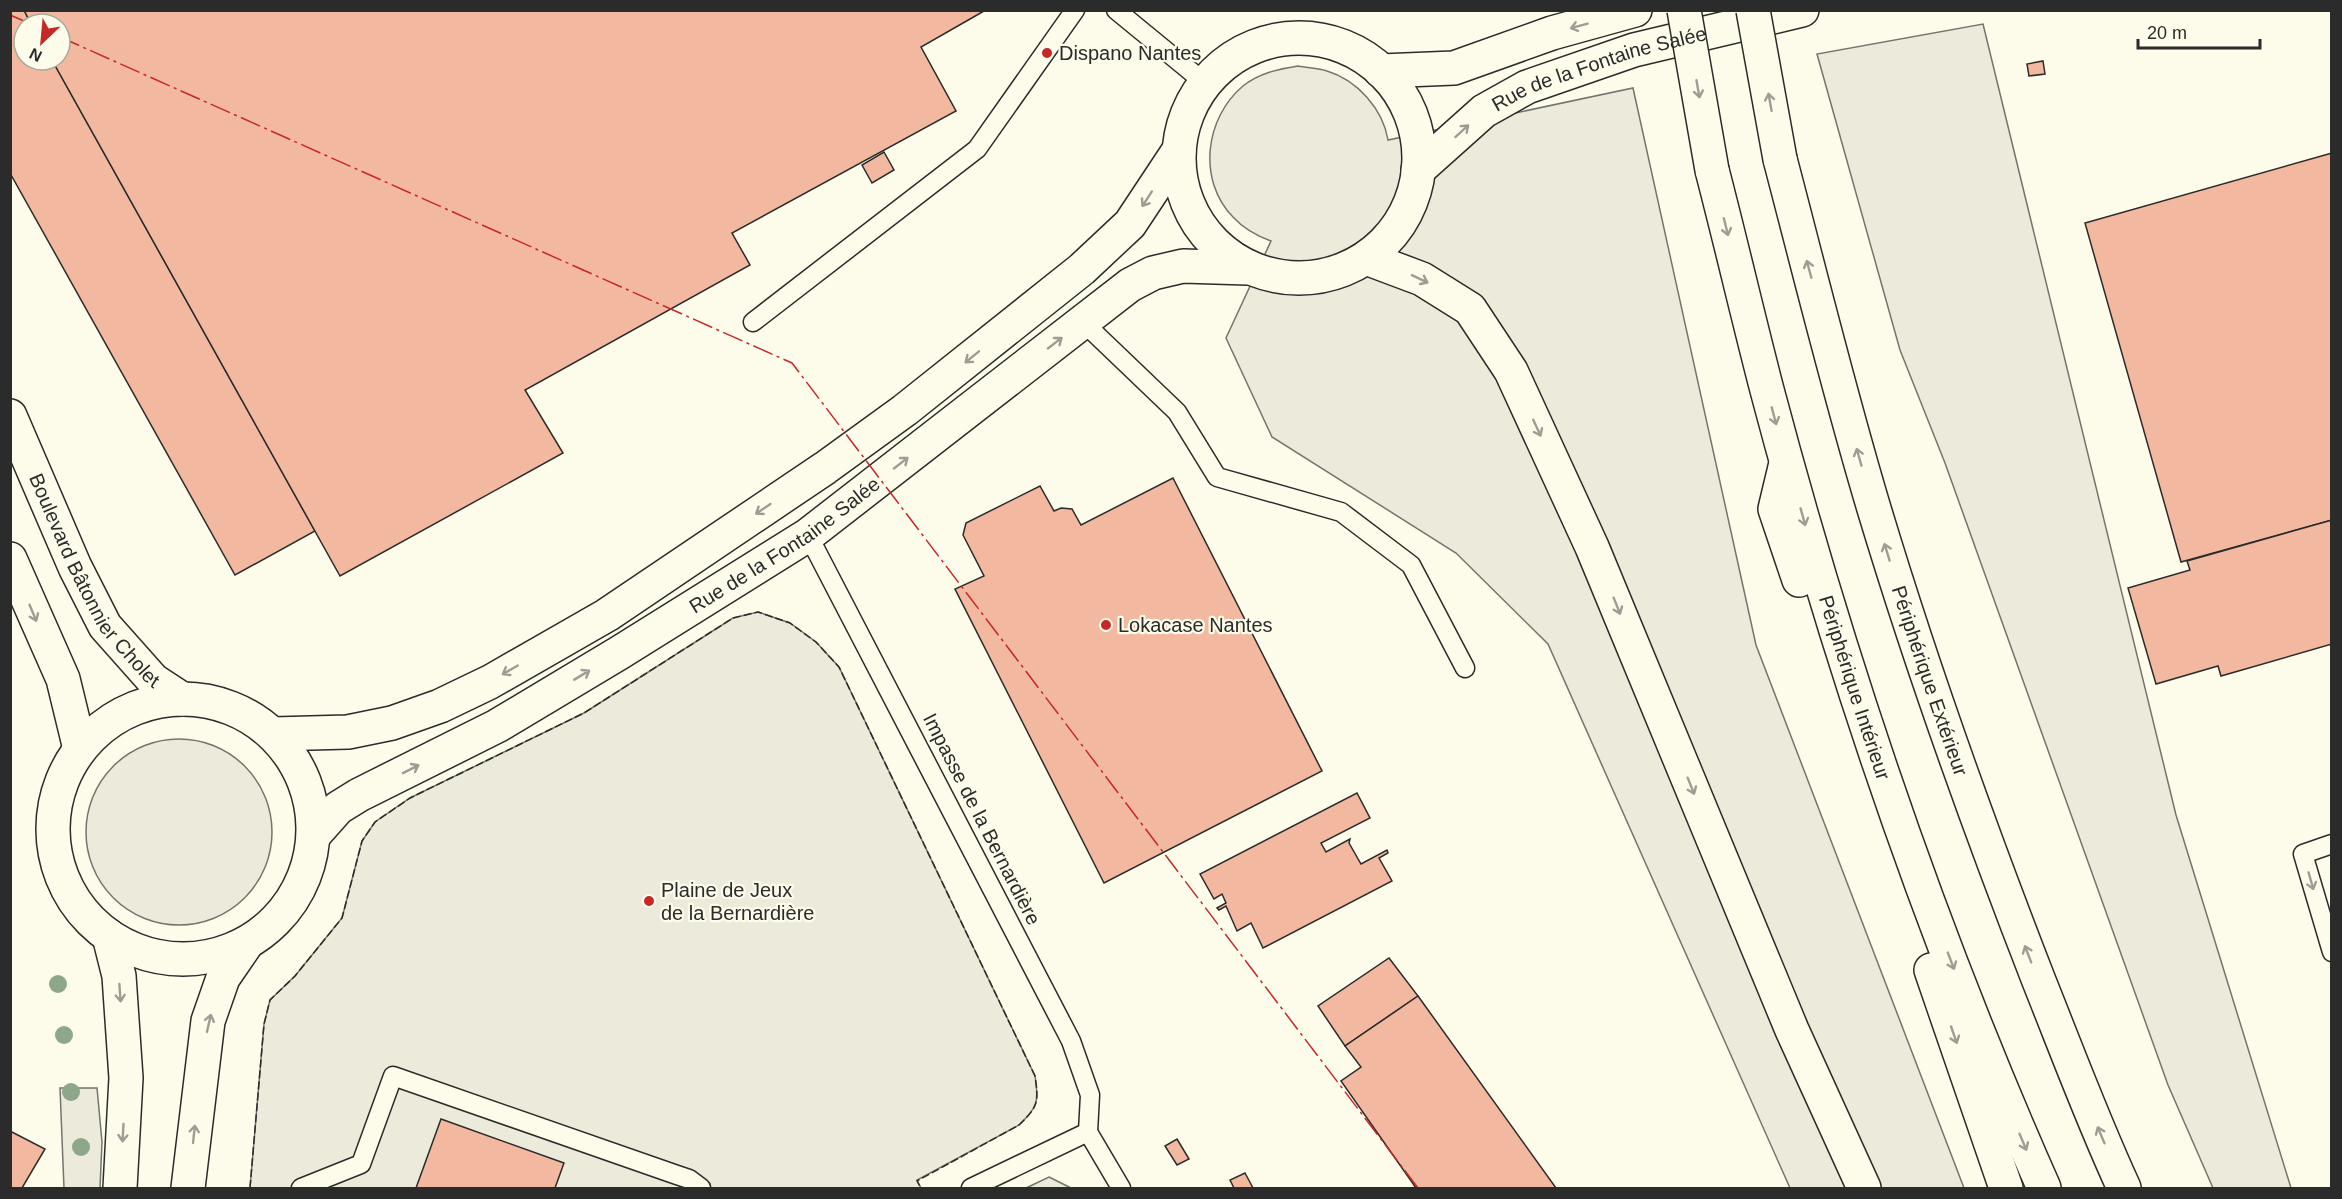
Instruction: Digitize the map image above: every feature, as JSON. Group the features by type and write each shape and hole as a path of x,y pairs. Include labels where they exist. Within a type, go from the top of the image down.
{"main road":[{"path":"1381,71 1454,68 1552,33 1635,10"},
{"name":"Périphérique Intérieur","path":"1684,10 1712,170 1786,461 1845,658 1921,880 1975,1023 2044,1188"},
{"name":"Périphérique Extérieur","path":"1753,10 1780,159 1852,432 1892,567 1937,706 2002,886 2079,1083 2124,1188"},
{"name":"Rue de la Fontaine Salée","path":"1418,170 1484,111 1527,87 1634,50 1802,10"},
{"path":"1309,25 1340,46 1355,52 1381,71 1401,96 1414,125 1418,148 1418,170 1416,185 1406,213 1389,238 1366,258 1350,267 1317,277 1282,277 1248,268 1221,250 1210,239 1191,213 1181,182 1179,150 1185,119 1191,104 1221,67 1247,50 1277,40 1309,25"},
{"name":"Rue de la Fontaine Salée","path":"273,734 348,732 392,723 470,691 607,615 825,468 906,410 1082,269 1130,224 1179,150"},
{"path":"1366,258 1422,279 1470,309 1511,371 1592,547 1792,1030 1864,1188"},
{"name":"Rue de la Fontaine Salée","path":"314,835 338,808 359,795 497,726 808,535 1130,285 1153,273 1183,266 1248,268"},
{"name":"Boulevard Bâtonnier Cholet","path":"10,416 75,567 105,626 153,680 182,699"},
{"path":"1786,461 1775,509 2006,1188"},
{"path":"808,535 802,507 810,489 825,468"},
{"path":"10,559 63,679 80,749"},
{"path":"199,699 231,707 273,734 300,770 313,812 314,835 308,868 294,898 273,924 247,943 213,956 177,959 141,952 109,936 81,910 70,894 56,858 53,839 56,801 65,774 80,749 100,729 125,712 162,700 199,699"},
{"path":"109,936 119,976 126,1078 120,1188"},
{"path":"188,1188 208,1022 223,978 247,943"}],"lane":[{"path":"753,322 977,149 1075,10"},
{"path":"1116,10 1206,83"},
{"path":"1083,322 1177,412 1217,477 1341,512 1411,564 1465,668"},
{"name":"Impasse de la Bernardière","path":"808,535 1071,1041 1090,1095 1088,1132"},
{"path":"2331,844 2303,854 2331,952"},
{"path":"301,1188 361,1164 393,1076 689,1179 701,1188"},
{"path":"971,1188 1088,1132 1121,1188"}],"shaded area":[{"path":"1983,24 2176,815 2291,1188 2213,1188 2168,1085 1945,463 1900,350 1817,54"},
{"path":"1298,66 1320,69 1338,75 1358,89 1367,97 1381,117 1388,140 1633,88 1756,645 1964,1188 1790,1188 1548,644 1456,553 1272,437 1226,338 1271,241 1241,225 1222,202 1214,185 1210,168 1210,150 1220,115 1230,99 1243,86 1262,75"},
{"name":"Plaine de Jeux de la Bernardière","path":"758,612 790,623 816,642 839,667 1035,1076 1037,1098 1030,1113 1019,1125 917,1180 921,1188 250,1188 264,1024 270,1000 295,976 342,918 362,841 375,822 410,798 584,713 733,618"},
{"path":"179,739 197,740 215,746 231,754 245,766 257,780 265,796 271,814 271,850 265,868 257,884 245,898 231,910 215,918 197,924 179,925 161,924 143,918 127,910 113,898 101,884 93,868 87,850 86,832 87,814 93,796 101,780 113,766 127,754 143,746 161,740"},
{"path":"60,1088 97,1088 102,1142 100,1188 64,1188"},
{"path":"1049,1177 1071,1188 1026,1188"}],"building":[{"path":"10,10 24,10 25,12 12,12 12,72 59,72 315,531 235,575 10,173"},
{"path":"24,10 984,11 921,47 956,111 732,233 750,265 525,390 563,453 340,576 59,72 72,72 72,12 25,12"},
{"path":"2043,61 2045,74 2029,76 2027,64"},
{"path":"884,152 894,170 872,183 862,165"},
{"path":"2332,153 2332,520 2181,562 2085,223"},
{"path":"1173,478 1322,771 1104,883 955,589 984,576 963,535 966,523 1040,486 1054,511 1061,508 1072,509 1081,525"},
{"path":"2332,520 2332,644 2221,676 2218,666 2156,684 2128,588 2190,570 2187,561"},
{"path":"1357,793 1370,818 1321,843 1326,852 1350,839 1349,843 1361,864 1387,850 1388,853 1379,858 1392,881 1263,948 1251,923 1237,931 1226,906 1219,910 1217,908 1226,903 1222,894 1214,899 1200,874"},
{"path":"1389,958 1418,996 1345,1046 1318,1006"},
{"path":"1418,996 1556,1188 1416,1188 1341,1081 1361,1067 1345,1046"},
{"path":"441,1119 564,1163 555,1188 416,1188"},
{"path":"10,1131 45,1149 22,1188 10,1188"},
{"path":"1177,1139 1189,1159 1177,1165 1165,1146"},
{"path":"1245,1173 1253,1188 1234,1188 1230,1180"}],"fence":[{"path":"250,1188 264,1024 270,1000 295,976 342,918 362,841 375,822 410,798 584,713 733,618 758,612 790,623 816,642 839,667 1035,1076 1036,1104 1019,1125 917,1181 921,1188"}],"power":[{"path":"72,42 792,363 1418,1188"}],"place":[{"name":"Dispano Nantes","path":"1047,53"},
{"name":"Lokacase Nantes","path":"1106,625"},
{"name":"Plaine de Jeux de la Bernardière","path":"649,901"}]}
